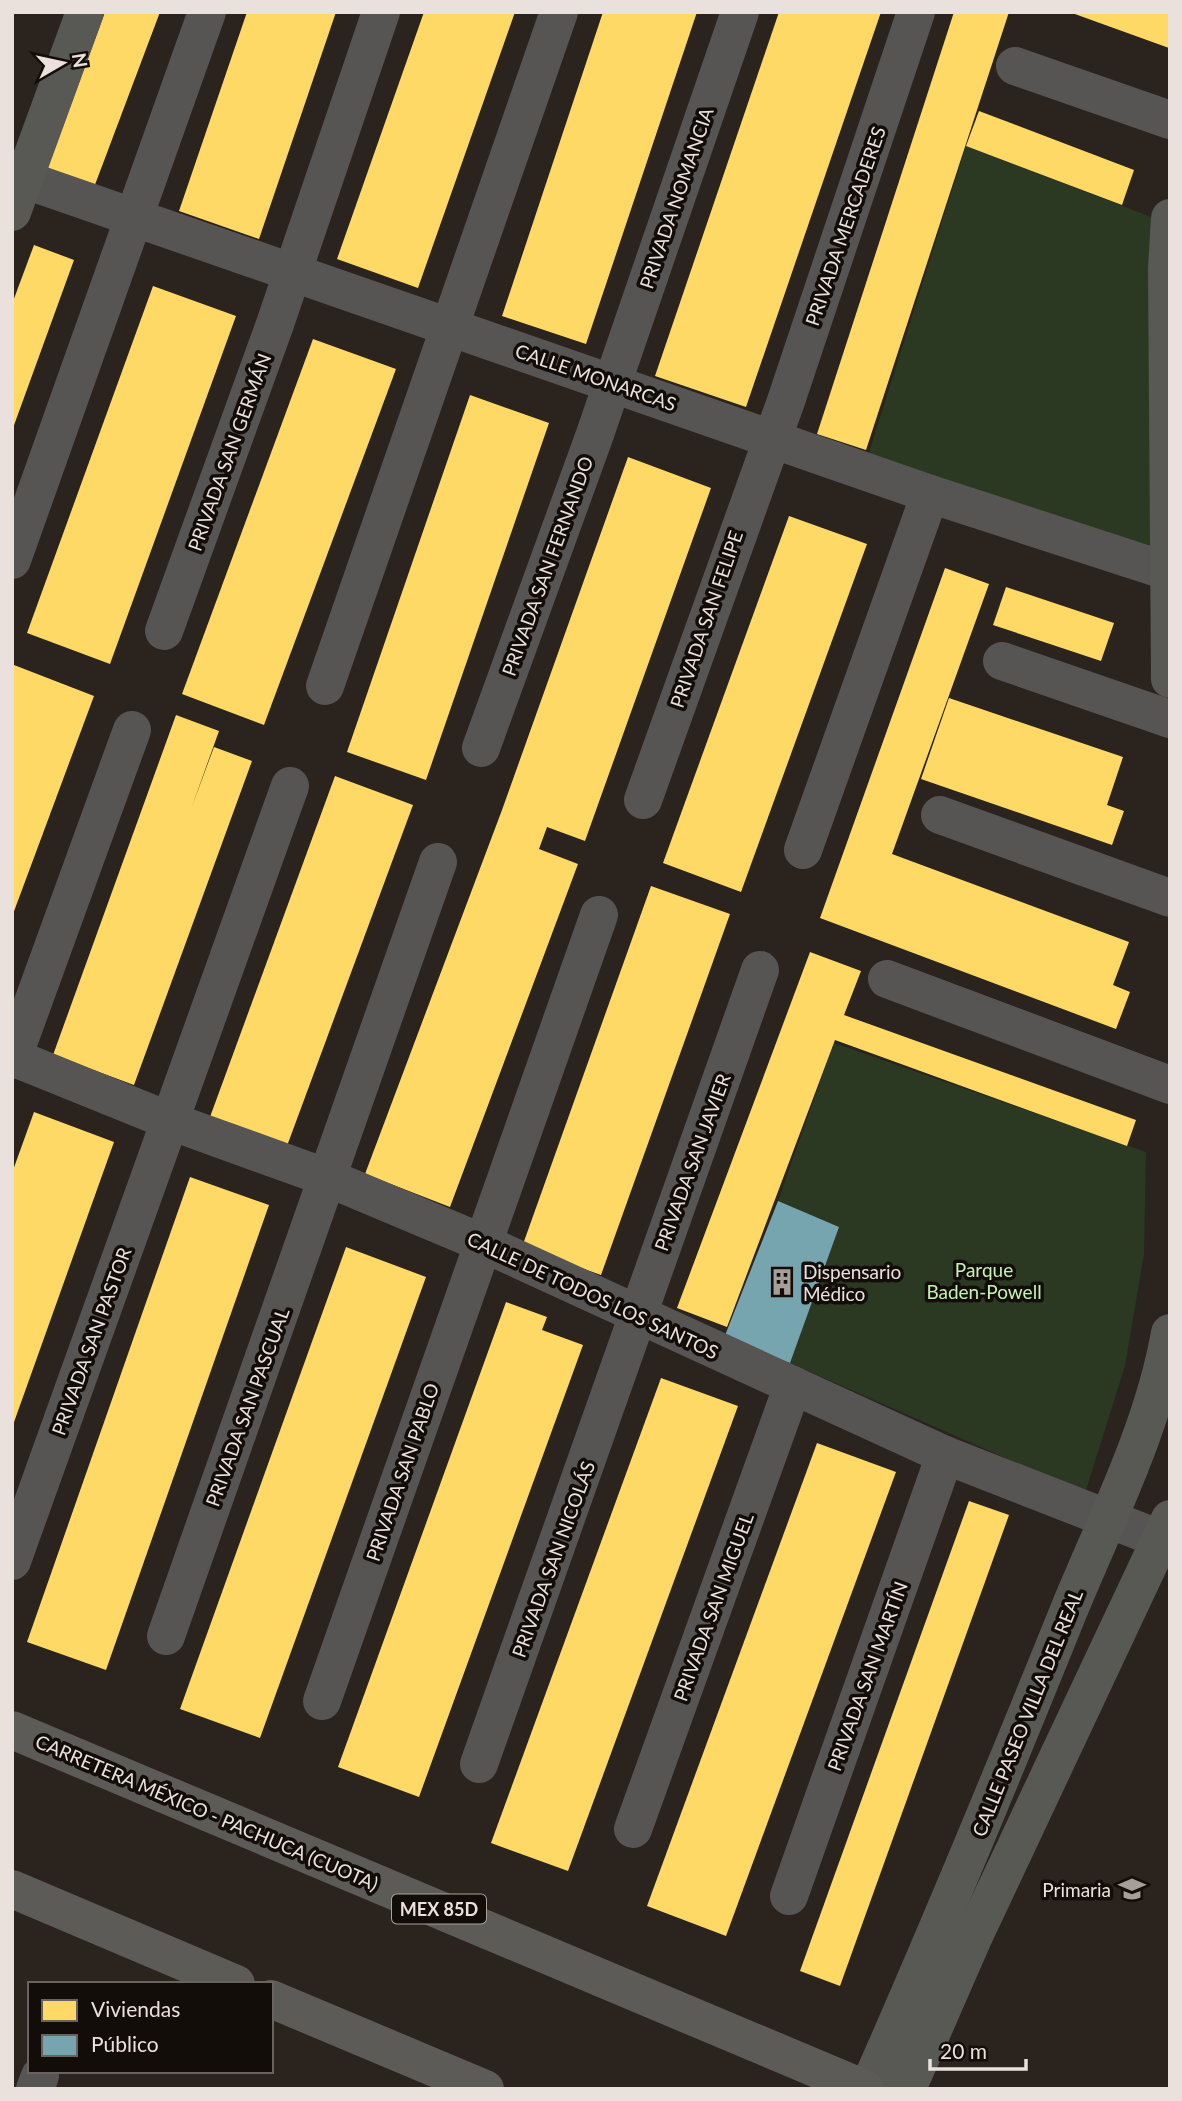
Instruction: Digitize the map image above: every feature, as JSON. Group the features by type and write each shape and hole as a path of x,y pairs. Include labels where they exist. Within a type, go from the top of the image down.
{"highway":[{"name":"CARRETERA MÉXICO - PACHUCA (CUOTA)","path":"12,1730 867,2089"},
{"path":"12,1889 231,1982"},
{"path":"273,1999 485,2089"}],"street":[{"path":"18,195 85,12"},
{"path":"12,559 207,12"},
{"name":"PRIVADA SAN GERMÁN","path":"164,631 381,12"},
{"path":"325,686 559,12"},
{"name":"PRIVADA NOMANCIA","path":"613,383 740,12"},
{"name":"PRIVADA MERCADERES","path":"772,439 916,12"},
{"path":"1016,66 1170,120"},
{"name":"CALLE MONARCAS","path":"18,195 136,217 930,494 1169,572"},
{"path":"1170,218 1170,679"},
{"name":"PRIVADA SAN FERNANDO","path":"481,748 613,383"},
{"name":"PRIVADA SAN FELIPE","path":"643,800 772,439"},
{"path":"803,850 930,494"},
{"path":"1002,661 1170,719"},
{"path":"13,1058 132,730"},
{"name":"PRIVADA SAN PASTOR","path":"12,1561 290,786"},
{"path":"940,815 1170,898"},
{"name":"PRIVADA SAN PASCUAL","path":"166,1636 438,862"},
{"name":"PRIVADA SAN PABLO","path":"322,1701 599,915"},
{"name":"PRIVADA SAN JAVIER","path":"626,1354 760,970"},
{"path":"887,979 1170,1085"},
{"name":"CALLE DE TODOS LOS SANTOS","path":"13,1058 170,1121 328,1178 485,1244 945,1455 1106,1519 1167,1534"},
{"name":"CALLE PASEO VILLA DEL REAL","path":"907,2089 957,1931 1106,1519 1126,1475 1163,1373 1170,1333"},
{"name":"PRIVADA SAN NICOLÁS","path":"479,1764 626,1354"},
{"name":"PRIVADA SAN MIGUEL","path":"633,1829 793,1385"},
{"name":"PRIVADA SAN MARTÍN","path":"789,1896 945,1455"},
{"name":"CALLE PASEO VILLA DEL REAL","path":"867,2089 957,1931 1167,1534"}],"green space":[{"path":"966,146 1167,223 1166,569 864,468"},
{"name":"Parque Baden-Powell","path":"834,1043 1146,1152 1144,1254 1125,1366 1085,1493 790,1363 778,1201"}],"building: Viviendas":[{"path":"105,12 160,12 93,190 46,172"},
{"path":"247,12 336,12 259,239 179,211"},
{"path":"424,12 515,12 418,288 337,259"},
{"path":"603,12 697,12 586,344 502,316"},
{"path":"779,12 881,12 746,407 655,376"},
{"path":"954,12 1009,12 866,450 817,434"},
{"path":"1072,12 1170,12 1169,48 1072,13"},
{"path":"979,111 1134,170 1122,205 966,146"},
{"path":"34,245 74,260 13,428 12,304"},
{"path":"153,286 236,316 110,664 27,633"},
{"path":"313,339 396,369 264,725 182,694"},
{"path":"470,395 549,423 426,780 347,752"},
{"path":"628,457 711,488 585,841 547,827 539,849 578,864 450,1207 365,1174 502,810"},
{"path":"789,516 867,544 741,892 663,863"},
{"path":"945,568 989,584 892,854 1129,942 1113,985 1130,992 1116,1029 820,918"},
{"path":"1006,587 1114,623 1101,661 993,625"},
{"path":"14,665 94,696 13,914 12,670"},
{"path":"949,698 1123,757 1107,805 1124,811 1112,845 921,779"},
{"path":"176,715 219,731 191,809 214,747 252,761 134,1085 53,1055"},
{"path":"335,776 413,805 287,1146 210,1117"},
{"path":"651,886 730,914 601,1275 522,1247"},
{"path":"810,952 861,971 844,1015 1136,1120 1127,1146 835,1040 727,1327 677,1308"},
{"path":"34,1112 114,1142 13,1425 12,1173"},
{"path":"190,1177 269,1205 106,1670 27,1642"},
{"path":"346,1247 426,1277 260,1738 180,1709"},
{"path":"506,1302 547,1317 542,1330 583,1345 419,1797 338,1767"},
{"path":"661,1378 738,1406 568,1871 491,1843"},
{"path":"817,1443 896,1472 726,1936 647,1906"},
{"path":"969,1501 1009,1515 840,1986 800,1971"}],"building: Público":[{"name":"Dispensario Médico","path":"778,1201 839,1227 790,1363 724,1338"}],"place":[{"name":"Dispensario Médico","path":"782,1282"},
{"name":"Primaria","path":"1132,1889"}]}
